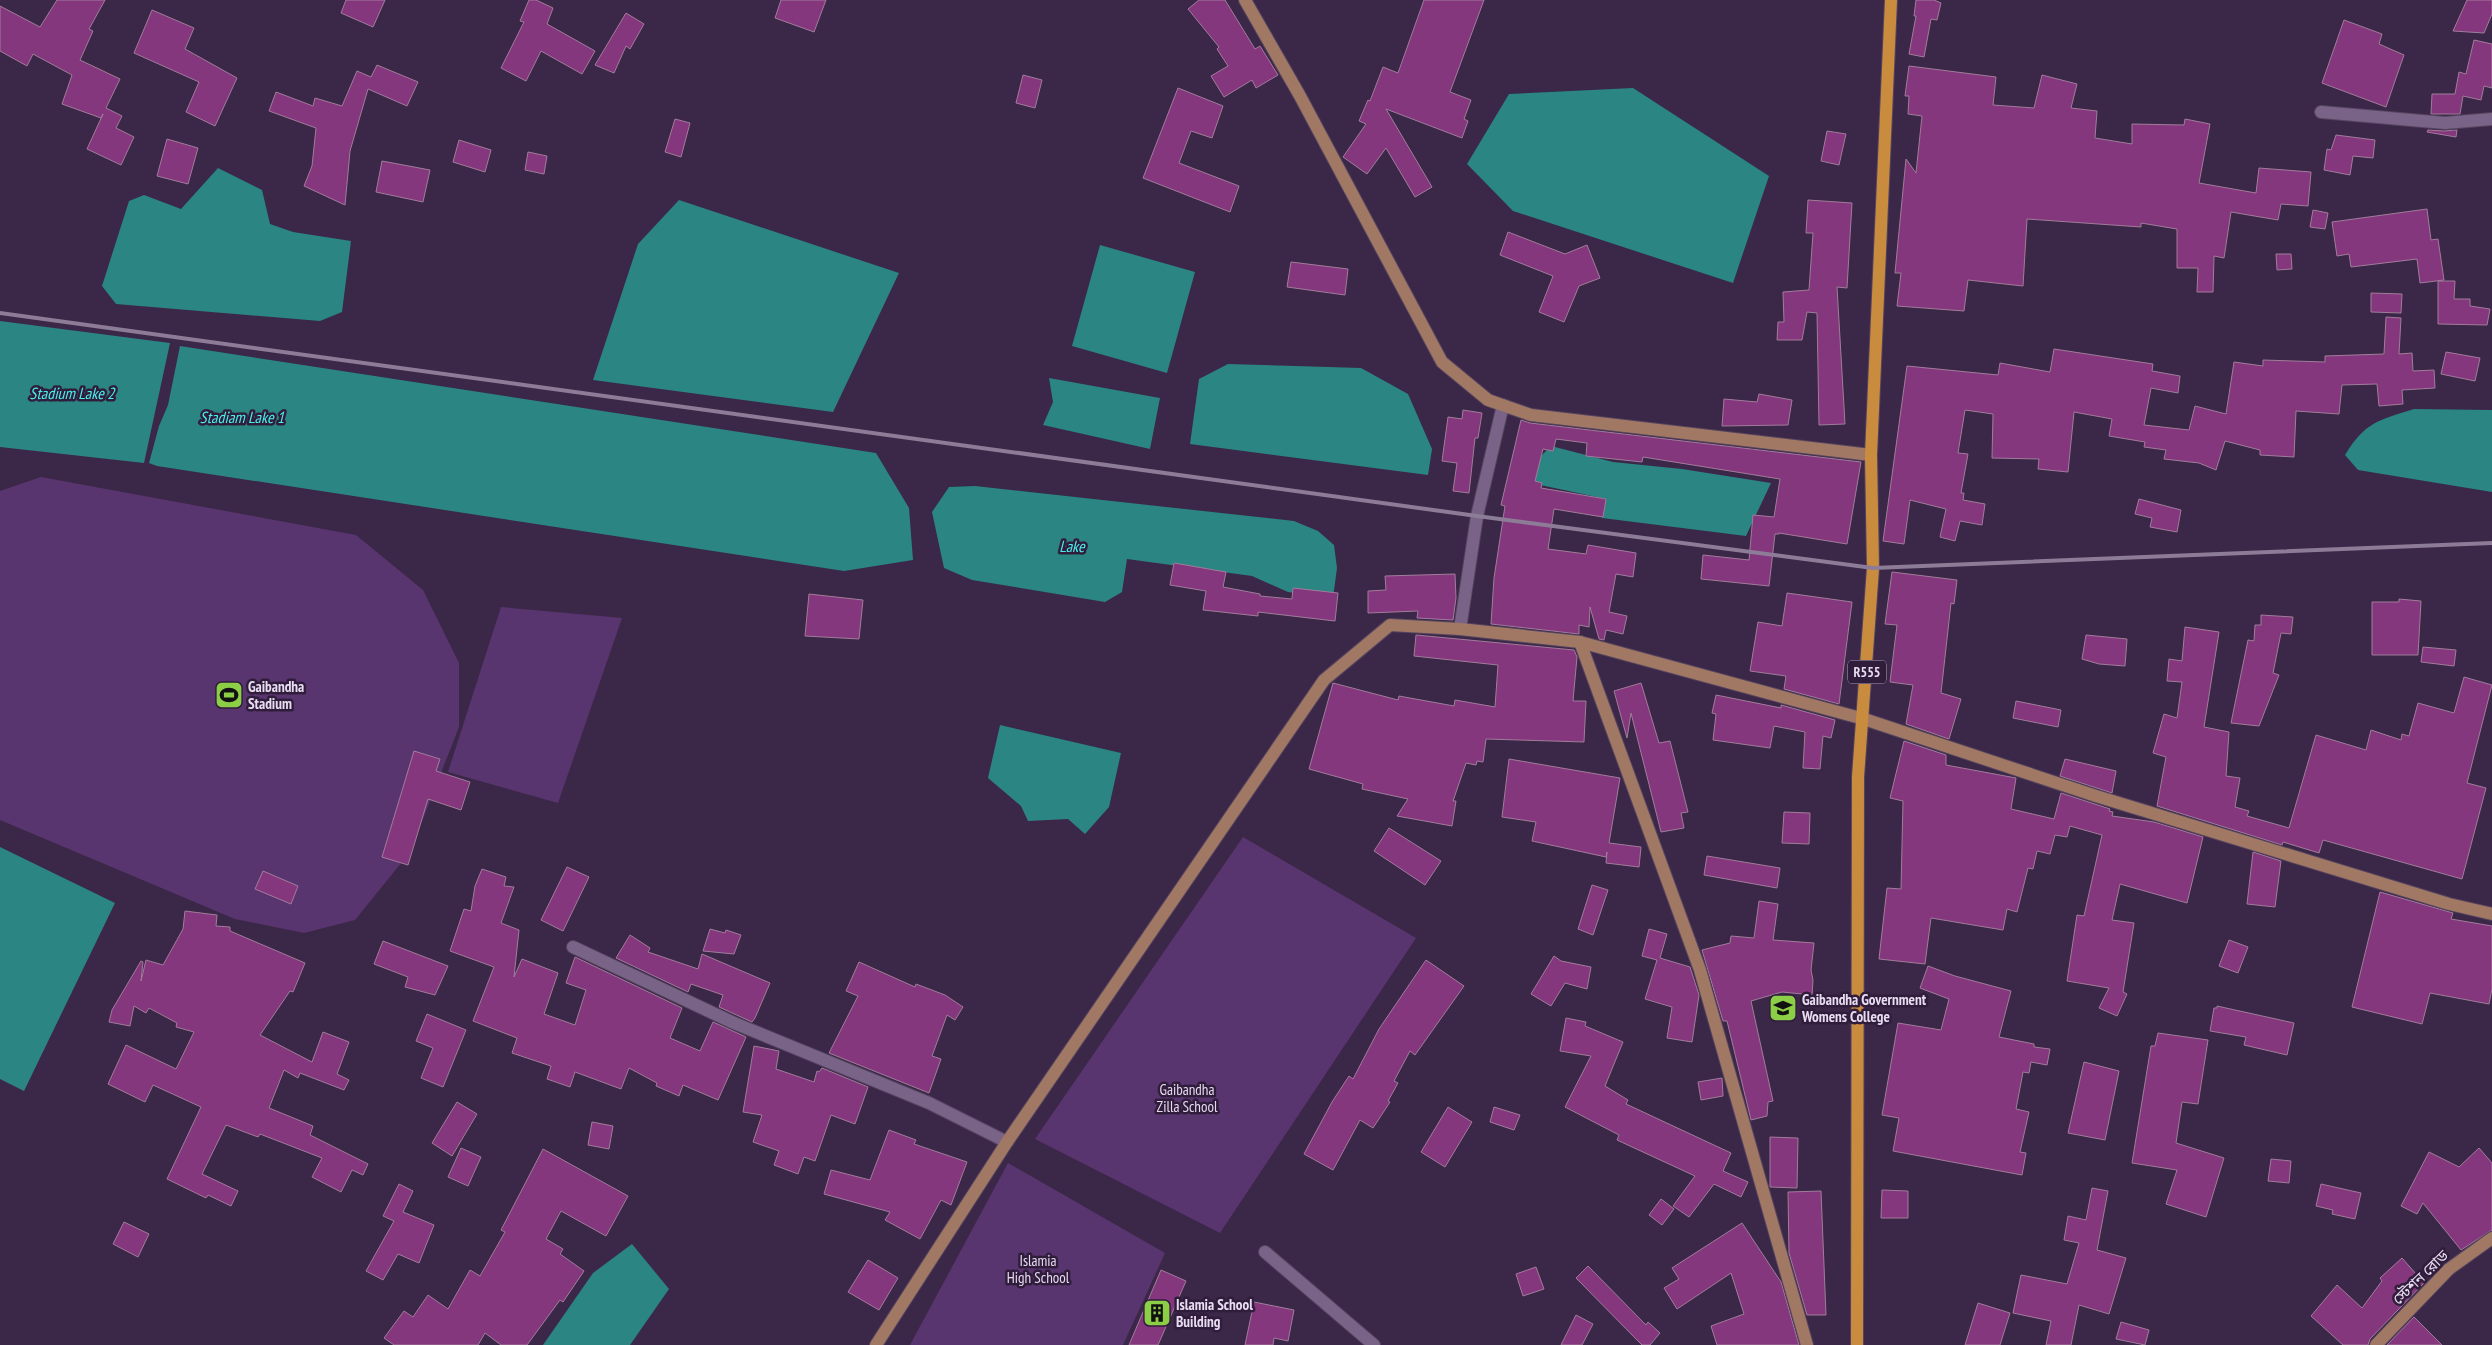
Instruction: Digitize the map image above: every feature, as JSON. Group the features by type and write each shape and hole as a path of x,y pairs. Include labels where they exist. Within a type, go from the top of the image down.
{"main road":[{"name":"R555","path":"1857,1345 1858,777 1864,719 1873,568 1872,455 1890,0"}],"street":[{"path":"1246,0 1300,96 1442,362 1488,400 1531,415 1872,455"},
{"path":"2321,112 2445,123 2492,119"},
{"path":"1460,629 1477,516 1503,405"},
{"path":"876,1345 1007,1142 1324,680 1390,625 1460,629 1580,642 1864,719 2105,799 2449,904 2492,914"},
{"path":"1580,642 1700,970 1808,1345"},
{"path":"573,948 734,1023 929,1103 1007,1142"},
{"name":"স্টেশন রোড","path":"2376,1345 2449,1269 2492,1238"},
{"path":"1265,1252 1374,1345"}],"green space":[{"name":"Gaibandha Stadium","path":"41,477 356,535 423,590 459,663 459,727 410,852 355,920 304,933 235,919 0,820 0,491"},
{"path":"501,607 622,618 558,803 448,772"},
{"name":"Gaibandha Zilla School","path":"1243,837 1416,938 1220,1233 1035,1139"},
{"name":"Islamia High School","path":"1008,1163 1165,1253 1123,1345 910,1345"}],"water":[{"path":"1633,88 1769,176 1733,283 1513,211 1467,164 1509,94"},
{"path":"218,168 262,190 270,224 293,232 351,241 342,312 320,321 116,304 102,286 129,201 144,195 181,209"},
{"path":"679,200 899,273 833,412 593,380 638,244"},
{"path":"1100,245 1195,272 1167,373 1072,346"},
{"name":"Stadium Lake 2","path":"0,321 170,343 144,463 0,447"},
{"name":"Stadiam Lake 1","path":"180,346 876,453 909,508 913,560 844,571 157,466 149,463 159,426 168,405"},
{"path":"1228,364 1361,368 1408,394 1432,449 1428,475 1190,444 1199,379"},
{"path":"1049,378 1160,398 1150,449 1043,425 1053,402"},
{"path":"2414,409 2492,410 2492,492 2358,470 2345,455 2359,435 2366,429 2391,416"},
{"path":"1551,446 1613,462 1682,469 1771,483 1746,536 1602,518 1606,499 1531,483 1535,462"},
{"name":"Lake","path":"975,486 1294,521 1318,531 1334,545 1337,568 1333,598 1288,592 1252,576 1127,559 1122,592 1105,602 972,580 944,568 932,512 949,487"},
{"path":"1000,725 1121,753 1109,807 1085,834 1068,819 1028,821 1021,806 988,778"},
{"path":"0,847 115,903 24,1091 0,1079"},
{"path":"632,1244 669,1289 630,1345 543,1345 593,1273"}],"building":[{"path":"57,0 105,0 89,29 93,31 80,60 120,79 106,108 122,116 116,128 134,137 121,165 87,149 103,114 101,118 62,104 72,75 33,54 27,66 0,51 0,6 40,27"},
{"path":"346,0 385,0 373,27 341,13"},
{"path":"529,0 536,0 553,8 547,24 595,51 582,74 541,51 526,81 501,68 524,22 520,21"},
{"path":"781,0 826,0 814,32 775,18"},
{"path":"1199,0 1225,0 1255,49 1260,46 1278,75 1256,88 1252,80 1224,97 1211,76 1228,66 1217,49 1219,47 1188,9"},
{"path":"1424,0 1484,0 1450,92 1471,100 1464,119 1468,121 1462,138 1386,109 1432,187 1415,197 1386,148 1367,174 1343,157 1366,124 1359,121 1368,100 1370,101 1383,67 1398,73"},
{"path":"1916,0 1934,0 1941,3 1937,20 1931,19 1924,57 1909,54 1916,16 1914,16"},
{"path":"2467,0 2492,0 2492,14 2484,33 2453,31"},
{"path":"152,10 194,28 185,49 237,78 215,126 186,112 199,82 134,53"},
{"path":"626,13 644,24 630,49 626,46 614,73 595,65"},
{"path":"2344,20 2382,34 2379,44 2404,55 2386,107 2322,83"},
{"path":"2474,40 2492,44 2492,88 2484,86 2481,100 2463,96 2460,114 2431,114 2432,94 2455,94 2459,72 2466,74"},
{"path":"377,65 418,82 407,106 368,89 350,151 345,205 304,186 312,166 316,128 269,111 276,92 313,106 315,98 342,106 357,71 371,77"},
{"path":"1909,66 1996,77 1993,105 2034,108 2042,75 2077,84 2071,108 2097,111 2095,138 2132,144 2132,124 2184,125 2185,119 2210,124 2199,183 2256,193 2259,168 2311,172 2308,206 2281,204 2278,220 2231,212 2224,258 2214,256 2213,292 2197,292 2198,268 2177,268 2177,229 2141,223 2141,227 2027,219 2023,286 1968,280 1964,311 1897,306 1901,273 1895,273 1906,159 1916,173 1922,116 1908,114 1909,96 1905,96"},
{"path":"1023,75 1042,80 1035,108 1016,103"},
{"path":"1178,88 1223,106 1212,138 1191,131 1179,163 1239,186 1230,212 1143,178"},
{"path":"675,119 690,123 681,157 665,152"},
{"path":"2428,130 2457,130 2456,137 2427,132"},
{"path":"1827,131 1846,134 1839,165 1821,161"},
{"path":"2336,135 2375,140 2373,158 2353,156 2350,175 2324,170 2327,149 2331,150"},
{"path":"167,139 198,148 188,184 157,176"},
{"path":"459,140 491,150 485,172 453,162"},
{"path":"528,152 547,156 544,174 525,170"},
{"path":"382,161 430,170 423,202 376,192"},
{"path":"1808,200 1852,203 1847,288 1837,287 1845,424 1819,425 1817,313 1807,312 1802,340 1777,340 1778,322 1784,322 1783,292 1809,290 1813,233 1806,233"},
{"path":"2427,209 2431,240 2438,239 2444,280 2420,283 2417,259 2351,267 2349,254 2337,256 2332,222"},
{"path":"2313,210 2328,213 2325,229 2310,227"},
{"path":"1508,232 1565,254 1587,245 1600,278 1579,286 1564,322 1539,312 1553,276 1500,255"},
{"path":"2276,254 2291,254 2292,269 2277,270"},
{"path":"1291,262 1348,269 1345,295 1287,287"},
{"path":"2438,281 2455,281 2454,299 2470,299 2470,306 2490,309 2487,325 2438,324"},
{"path":"2371,293 2402,294 2401,313 2371,312"},
{"path":"2386,317 2401,318 2399,354 2412,353 2413,371 2434,370 2435,388 2402,390 2403,404 2379,406 2377,384 2342,385 2339,414 2296,411 2294,457 2260,455 2260,450 2225,441 2216,470 2199,463 2164,459 2166,450 2144,447 2145,442 2109,436 2112,419 2074,412 2068,472 2038,469 2039,459 1992,458 1993,414 1965,410 1958,453 1968,454 1961,493 1964,493 1963,500 1985,504 1982,525 1960,521 1955,541 1940,537 1946,509 1910,500 1904,544 1883,541 1907,366 1998,375 2000,363 2050,372 2054,349 2153,364 2152,371 2180,376 2178,393 2151,388 2144,425 2189,430 2195,406 2226,414 2234,362 2263,366 2263,360 2325,362 2325,356 2384,354"},
{"path":"2446,352 2480,358 2475,381 2441,374"},
{"path":"1759,394 1792,400 1788,425 1722,426 1724,399 1757,402"},
{"path":"1463,410 1482,413 1478,438 1475,438 1469,493 1453,491 1457,463 1442,461 1448,417 1462,419"},
{"path":"1521,420 1530,423 1861,462 1847,544 1779,533 1775,534 1769,586 1701,579 1703,555 1749,560 1753,515 1774,517 1780,479 1643,457 1642,462 1586,456 1587,443 1556,439 1553,451 1543,449 1535,481 1542,483 1541,488 1606,499 1603,517 1554,509 1548,549 1586,554 1588,545 1636,553 1633,577 1616,574 1609,612 1627,616 1623,634 1606,630 1604,640 1599,639 1590,607 1589,627 1579,625 1579,634 1491,624 1494,578 1505,506 1501,505"},
{"path":"2139,499 2181,510 2177,532 2150,527 2152,518 2135,514"},
{"path":"1174,563 1226,572 1223,587 1260,594 1260,596 1292,599 1293,588 1338,593 1335,621 1258,612 1258,616 1203,610 1206,591 1170,585"},
{"path":"1892,572 1957,580 1954,604 1951,603 1941,693 1961,699 1949,739 1906,724 1913,685 1890,682 1897,625 1885,624"},
{"path":"1455,574 1456,598 1453,620 1417,618 1418,611 1368,613 1368,591 1386,590 1385,576"},
{"path":"1787,593 1852,602 1839,704 1784,689 1786,676 1750,671 1758,622 1782,626"},
{"path":"809,594 863,600 859,639 805,636"},
{"path":"2399,599 2421,601 2418,655 2372,655 2372,602 2399,602"},
{"path":"2261,615 2293,617 2291,634 2281,633 2273,673 2279,675 2259,726 2231,723 2248,640 2254,641 2255,625 2261,625"},
{"path":"2185,627 2219,632 2204,727 2229,732 2226,776 2240,778 2235,807 2249,811 2247,816 2289,828 2316,735 2366,750 2371,730 2401,740 2402,734 2409,736 2418,703 2454,713 2464,677 2492,685 2467,783 2486,788 2462,879 2323,840 2319,853 2283,842 2282,845 2157,806 2166,757 2153,753 2164,714 2177,718 2182,682 2167,681 2169,659 2182,661"},
{"path":"1416,635 1574,650 1577,657 1573,701 1586,701 1584,742 1486,739 1483,762 1477,761 1476,765 1466,763 1453,801 1456,801 1452,826 1397,816 1408,799 1362,789 1363,784 1309,769 1333,683 1398,700 1399,696 1454,706 1455,700 1495,707 1498,665 1414,656"},
{"path":"2086,635 2127,639 2125,666 2099,664 2082,659"},
{"path":"2423,647 2456,650 2454,666 2421,662"},
{"path":"1641,683 1659,743 1670,741 1688,812 1681,813 1684,828 1661,832 1631,713 1627,738 1614,691"},
{"path":"1716,695 1781,708 1781,705 1835,720 1831,738 1823,736 1820,769 1803,768 1805,732 1774,726 1770,748 1713,740 1716,714 1712,713"},
{"path":"2016,701 2061,710 2058,727 2013,718"},
{"path":"1904,741 1946,755 1946,765 2016,778 2011,809 2054,819 2061,793 2110,809 2109,811 2113,812 2112,816 2154,822 2203,837 2187,903 2120,884 2112,920 2134,923 2123,992 2127,994 2117,1016 2099,1008 2109,988 2067,981 2077,915 2084,916 2102,835 2070,826 2067,837 2055,835 2050,854 2037,851 2033,869 2028,868 2017,912 2007,909 2003,930 1931,918 1925,964 1879,959 1887,888 1901,889 1903,801 1890,798"},
{"path":"414,751 440,759 436,771 470,782 461,810 428,799 408,865 382,857"},
{"path":"1509,759 1620,778 1609,843 1641,847 1639,867 1606,863 1607,852 1606,857 1532,841 1536,822 1502,817"},
{"path":"2065,759 2116,771 2112,793 2060,776"},
{"path":"1784,812 1810,813 1809,844 1782,843"},
{"path":"1389,828 1441,861 1425,885 1374,851"},
{"path":"2253,852 2281,861 2275,907 2247,904"},
{"path":"1707,856 1780,868 1777,888 1704,875"},
{"path":"567,867 589,877 563,931 541,920"},
{"path":"482,869 506,877 504,886 514,887 501,923 519,930 514,977 522,959 558,973 544,1014 575,1025 586,990 566,983 575,957 682,1008 670,1038 700,1051 713,1022 746,1037 718,1100 683,1085 679,1096 656,1086 657,1083 629,1068 621,1089 575,1072 570,1087 547,1079 551,1066 512,1053 517,1038 473,1021 494,967 450,951 464,909 471,911 475,886"},
{"path":"263,871 298,886 291,904 255,889"},
{"path":"1592,885 1608,890 1593,935 1578,929"},
{"path":"2380,892 2453,913 2451,919 2492,926 2492,989 2489,1004 2430,993 2422,1024 2352,1007"},
{"path":"1759,901 1778,904 1773,940 1814,943 1811,970 1813,980 1812,995 1782,992 1751,1001 1773,1101 1768,1102 1767,1116 1751,1120 1727,1021 1723,1021 1702,950 1730,943 1731,936 1754,938"},
{"path":"185,911 217,915 216,926 230,927 230,931 305,963 293,992 290,991 260,1035 312,1062 323,1032 349,1042 337,1074 349,1080 344,1090 300,1073 298,1078 284,1070 269,1108 313,1126 310,1135 368,1164 363,1175 352,1170 341,1192 312,1177 322,1158 260,1134 258,1137 226,1125 202,1174 238,1191 231,1206 208,1195 206,1198 167,1179 201,1107 153,1085 145,1102 108,1084 126,1045 176,1069 194,1032 176,1027 177,1023 149,1008 146,1013 134,1006 130,1026 109,1022 112,1010 141,961 143,962 141,981 146,960 163,965 183,929"},
{"path":"710,929 725,933 726,930 741,935 734,954 703,951"},
{"path":"1649,929 1667,934 1660,958 1690,967 1699,995 1692,1042 1667,1038 1672,1007 1645,999 1657,960 1642,956"},
{"path":"630,935 650,948 648,952 698,969 702,954 770,983 755,1018 752,1022 719,1007 723,995 691,984 688,992 616,958"},
{"path":"2229,940 2248,947 2238,973 2219,966"},
{"path":"383,941 448,966 435,995 405,987 408,977 374,964"},
{"path":"1554,956 1561,961 1591,967 1587,989 1565,983 1551,1006 1531,994"},
{"path":"1426,960 1464,986 1415,1055 1410,1051 1394,1081 1398,1083 1388,1101 1390,1102 1373,1128 1360,1120 1333,1170 1304,1154 1332,1102 1349,1076 1353,1079 1379,1029"},
{"path":"859,962 915,987 916,984 945,995 963,1007 955,1020 947,1015 932,1056 941,1059 929,1093 829,1053 858,996 846,991"},
{"path":"1928,966 1955,976 2011,991 1999,1037 2034,1044 2034,1047 2050,1049 2047,1065 2031,1062 2029,1073 2023,1072 2016,1109 2029,1112 2020,1152 2026,1153 2022,1175 1893,1151 1899,1118 1882,1115 1898,1023 1941,1030 1949,999 1920,988"},
{"path":"2217,1006 2294,1023 2287,1055 2244,1045 2246,1037 2210,1031 2214,1008 2217,1008"},
{"path":"427,1014 466,1030 443,1087 421,1078 433,1048 416,1041"},
{"path":"1566,1018 1586,1022 1585,1026 1623,1042 1605,1086 1628,1100 1626,1104 1731,1153 1723,1171 1748,1182 1741,1197 1714,1184 1689,1217 1673,1206 1695,1176 1617,1140 1619,1135 1565,1107 1591,1056 1560,1051"},
{"path":"2158,1033 2208,1040 2198,1104 2182,1102 2176,1143 2224,1158 2206,1217 2166,1204 2177,1170 2132,1163 2151,1046 2155,1046"},
{"path":"754,1046 779,1051 776,1069 814,1082 817,1071 819,1072 822,1068 868,1087 855,1124 831,1115 815,1161 804,1157 798,1174 774,1165 779,1151 753,1142 762,1115 743,1112"},
{"path":"2084,1062 2119,1071 2105,1140 2068,1133"},
{"path":"1722,1078 1723,1096 1701,1100 1698,1082"},
{"path":"457,1102 477,1114 452,1156 432,1143"},
{"path":"1448,1107 1472,1122 1445,1167 1421,1152"},
{"path":"1494,1107 1520,1115 1514,1130 1490,1122"},
{"path":"592,1122 613,1126 609,1149 588,1145"},
{"path":"889,1130 916,1140 914,1144 967,1162 951,1205 941,1200 920,1239 885,1220 890,1212 824,1194 831,1170 870,1180"},
{"path":"1770,1137 1798,1138 1797,1188 1770,1187"},
{"path":"461,1148 481,1157 468,1186 448,1177"},
{"path":"2479,1148 2492,1163 2492,1230 2461,1250 2423,1203 2417,1214 2401,1206 2429,1152 2459,1167"},
{"path":"543,1149 628,1196 606,1236 561,1211 546,1239 563,1249 560,1254 584,1271 563,1302 560,1300 527,1345 501,1345 485,1333 478,1345 394,1345 384,1338 404,1311 413,1317 428,1295 448,1309 470,1270 480,1276 505,1232 501,1230"},
{"path":"2271,1159 2291,1161 2289,1183 2268,1181"},
{"path":"399,1184 413,1191 403,1212 434,1225 419,1263 398,1254 383,1280 366,1271 394,1221 383,1216"},
{"path":"2321,1184 2361,1193 2355,1219 2332,1214 2333,1210 2316,1206"},
{"path":"2092,1188 2108,1191 2097,1250 2126,1258 2109,1314 2079,1305 2071,1345 2046,1345 2051,1321 2013,1313 2021,1275 2067,1284 2079,1243 2064,1240 2068,1216 2086,1220"},
{"path":"1882,1190 1908,1191 1908,1218 1881,1218"},
{"path":"1821,1191 1826,1315 1807,1315 1789,1253 1788,1192"},
{"path":"1661,1199 1674,1209 1662,1225 1649,1215"},
{"path":"124,1222 149,1234 138,1257 113,1244"},
{"path":"1742,1223 1781,1282 1799,1345 1717,1345 1711,1326 1744,1314 1731,1273 1677,1309 1664,1288 1679,1279 1672,1268"},
{"path":"2402,1258 2424,1283 2370,1339 2368,1345 2343,1345 2311,1316 2337,1285 2362,1308 2382,1281 2380,1278"},
{"path":"868,1260 898,1278 879,1310 848,1292"},
{"path":"1588,1266 1646,1325 1648,1322 1660,1333 1650,1345 1642,1345 1576,1278"},
{"path":"1536,1267 1544,1289 1523,1296 1516,1274"},
{"name":"Islamia School Building","path":"1161,1270 1186,1281 1158,1345 1129,1345"},
{"path":"1254,1302 1294,1310 1288,1341 1274,1338 1273,1345 1245,1345"},
{"path":"1978,1303 2010,1313 2000,1345 1965,1345"},
{"path":"1576,1315 1593,1324 1582,1345 1561,1345"},
{"path":"2414,1317 2442,1345 2387,1345"},
{"path":"2121,1322 2149,1330 2145,1345 2116,1339"}],"railway":[{"path":"0,313 1477,516 1873,568 2492,543"}],"place":[{"name":"Gaibandha Stadium","path":"229,695"},
{"name":"Gaibandha Government Womens College","path":"1783,1008"},
{"name":"Islamia School Building","path":"1157,1313"}]}
